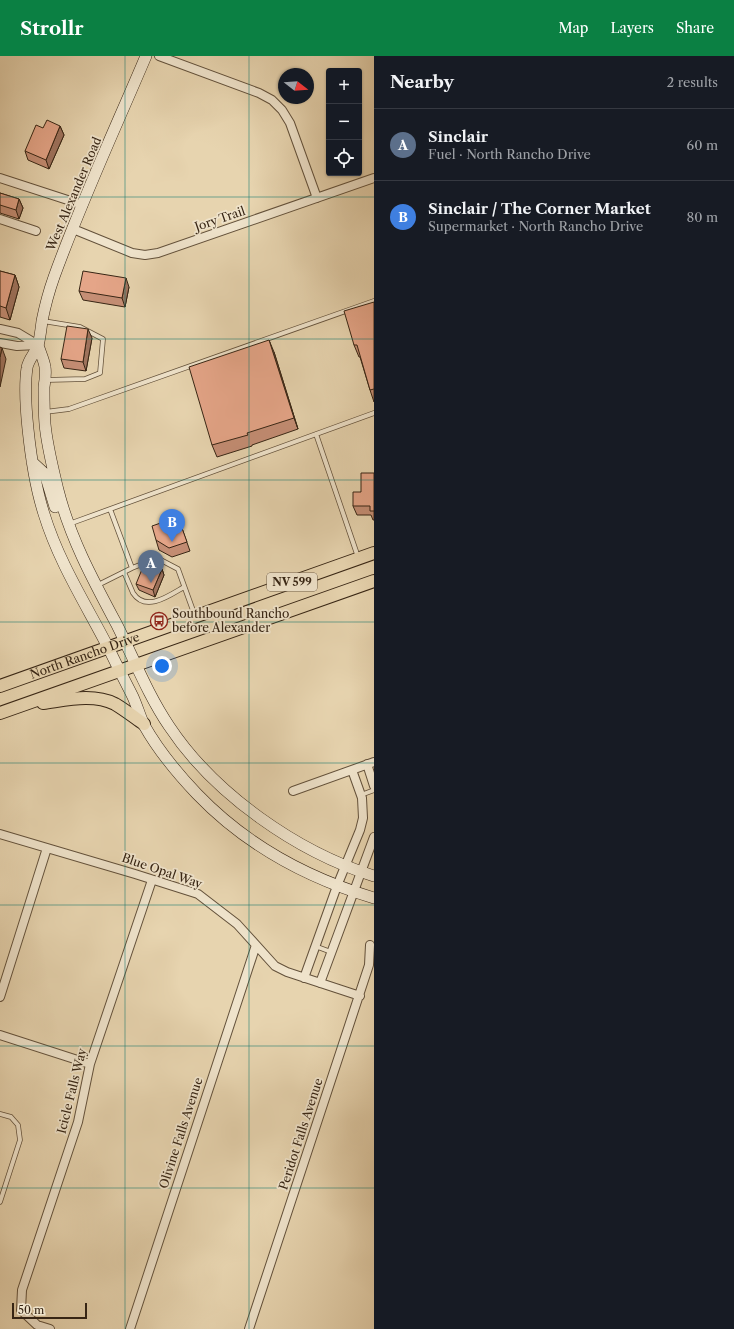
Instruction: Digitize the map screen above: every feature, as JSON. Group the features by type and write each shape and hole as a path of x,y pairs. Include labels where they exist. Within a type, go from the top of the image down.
{"main road":[{"name":"West Alexander Road","path":"146,56 73,229 54,279 42,321 38,345 27,366 26,398 32,462 38,494 51,536 75,587 134,699 144,724 165,756 181,776 223,819 248,838 296,867 337,886 374,898"},
{"name":"West Alexander Road","path":"38,345 45,368 45,424 58,492 69,524 96,585 137,664 155,704 169,727 187,751 230,794 259,817 299,844 318,854 345,866 374,876"},
{"path":"32,462 45,474 59,519 69,524"},
{"name":"North Rancho Drive","path":"0,686 374,553"},
{"name":"North Rancho Drive","path":"0,713 374,581"},
{"path":"20,706 82,698 103,700 114,704 144,724"}],"street":[{"path":"159,56 259,93 272,100 282,110 290,123 317,198"},
{"path":"0,178 83,205"},
{"name":"Jory Trail","path":"73,229 132,253 145,255 158,253 374,178"},
{"path":"0,218 36,231"},
{"path":"0,329 18,333 38,345"},
{"path":"0,343 17,346 38,345"},
{"path":"293,791 371,763 374,786"},
{"path":"304,978 361,824 363,810 361,795 352,770"},
{"name":"Blue Opal Way","path":"0,834 198,894 237,924 275,966 287,972 360,996"},
{"path":"320,983 374,837"},
{"path":"0,997 47,848"},
{"name":"Icicle Falls Way","path":"50,1329 37,1325 21,1310 22,1290 78,1122 90,1064 152,880"},
{"name":"Olivine Falls Avenue","path":"130,1329 256,945"},
{"name":"Peridot Falls Avenue","path":"249,1329 360,996 369,965 370,946"},
{"path":"0,1035 90,1064"}],"lane":[{"path":"44,412 69,409 374,301"},
{"path":"42,321 80,327 103,339 100,372 85,379 45,380"},
{"path":"69,524 374,413"},
{"path":"316,434 359,559"},
{"path":"110,509 132,568"},
{"path":"96,585 157,558 178,569 195,616"},
{"path":"124,572 134,594 141,600 150,603 158,601 184,587"},
{"path":"361,795 374,790"},
{"path":"315,946 331,952"},
{"path":"0,1114 11,1117 18,1125 20,1140 0,1202"}],"building":[{"path":"47,120 60,126 46,160 25,151 36,125 43,128"},
{"path":"0,193 19,199 16,210 0,205"},
{"path":"0,271 15,275 6,308 0,306"},
{"path":"83,271 126,278 122,298 79,291"},
{"path":"374,302 374,389 370,390 357,345 354,345 344,311"},
{"path":"67,326 88,329 83,362 61,359"},
{"path":"269,340 294,418 247,433 248,435 212,445 189,367"},
{"path":"361,473 374,473 374,511 370,511 370,506 353,506 353,492 361,492"},
{"path":"178,517 187,542 169,548 156,540 152,526"},
{"path":"145,562 162,569 153,590 136,584"}],"place":[{"name":"Sinclair / The Corner Market","path":"172,542"},
{"name":"Sinclair","path":"151,583"},
{"name":"Southbound Rancho before Alexander","path":"159,621"}]}
